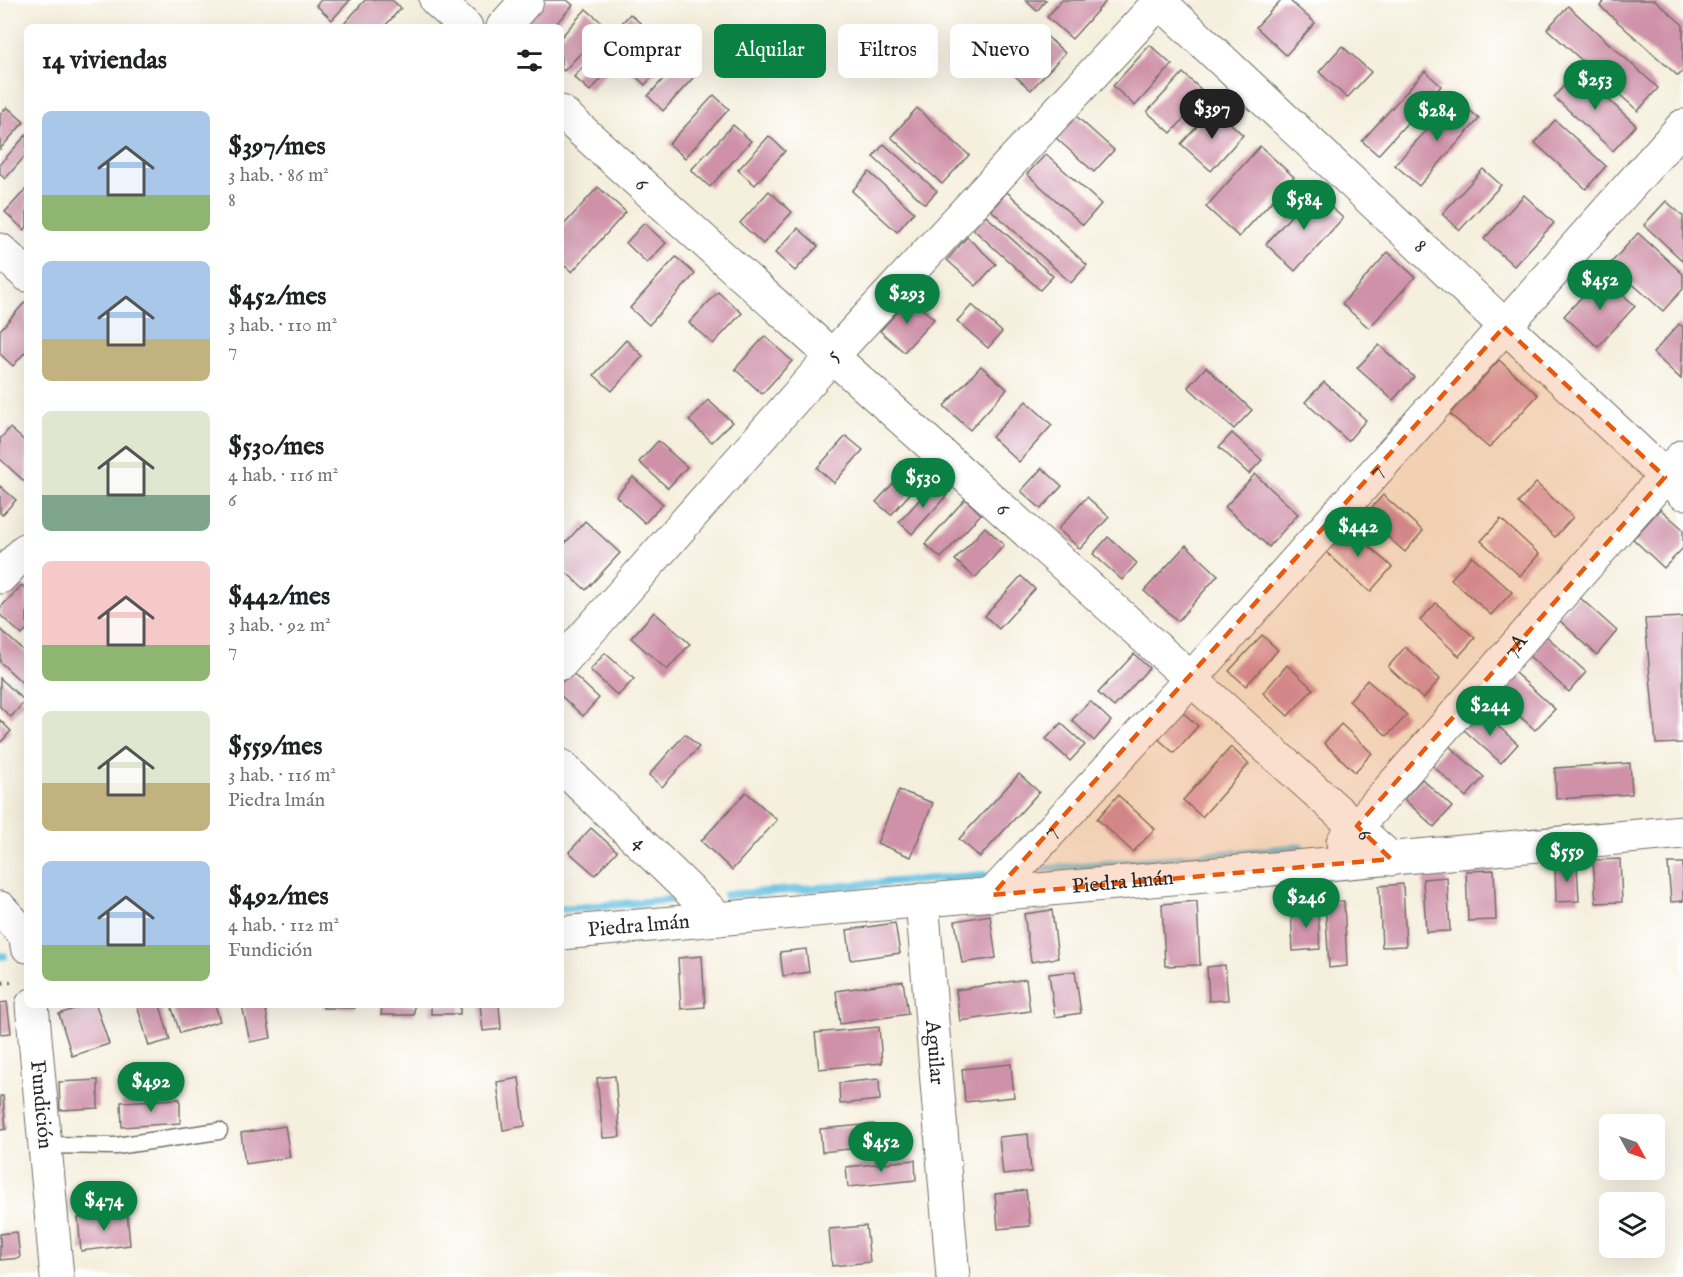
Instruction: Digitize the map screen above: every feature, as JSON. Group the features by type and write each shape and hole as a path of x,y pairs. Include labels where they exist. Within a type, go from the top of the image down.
{"street":[{"path":"436,0 463,24"},
{"path":"506,24 527,0"},
{"name":"8","path":"1160,0 1504,327 1677,475"},
{"name":"5","path":"564,660 833,355 1160,0"},
{"name":"6","path":"564,115 1391,859"},
{"name":"7","path":"992,895 1191,679 1683,126"},
{"path":"0,250 24,272"},
{"name":"7A","path":"1325,864 1677,475"},
{"path":"0,577 24,552"},
{"name":"4","path":"564,769 719,919"},
{"name":"Piedra lmán","path":"564,933 1683,832"},
{"name":"Aguilar","path":"922,900 953,1277"},
{"path":"0,908 24,934"},
{"name":"Fundición","path":"32,1008 57,1277"}],"lane":[{"path":"45,1145 117,1146 219,1131"}],"highlighted area":[{"path":"1504,327 1665,477 1357,826 1391,859 992,895"}],"building":[{"path":"321,0 350,0 332,20 316,5"},
{"path":"365,0 392,0 401,8 387,24 344,24"},
{"path":"537,0 567,0 573,5 556,24 520,24"},
{"path":"1025,0 1046,0 1037,11"},
{"path":"1062,0 1107,0 1072,39 1047,17"},
{"path":"1281,0 1289,0 1315,23 1286,55 1256,27"},
{"path":"1605,0 1655,0 1683,25 1683,71 1678,76 1600,6"},
{"path":"1568,6 1658,88 1638,111 1547,29"},
{"path":"586,9 604,24 582,24 582,52 564,71 564,34"},
{"path":"630,14 641,24 621,24"},
{"path":"1051,40 1065,53 1051,68"},
{"path":"1150,45 1172,65 1135,106 1113,86"},
{"path":"1342,46 1371,72 1347,98 1319,72"},
{"path":"582,68 582,78 602,78 590,91 574,77"},
{"path":"1425,71 1441,86 1378,155 1362,141"},
{"path":"1577,71 1636,125 1613,151 1554,97"},
{"path":"1183,73 1206,94 1171,133 1147,112"},
{"path":"638,78 651,78 645,85"},
{"path":"664,78 693,78 663,111 648,96"},
{"path":"1017,78 1042,78 1031,90"},
{"path":"714,95 729,109 685,158 669,144"},
{"path":"1456,97 1479,119 1419,186 1395,165"},
{"path":"7,107 24,122 0,149 0,114"},
{"path":"917,108 969,155 942,184 891,137"},
{"path":"1214,108 1243,135 1211,171 1181,144"},
{"path":"1076,116 1114,150 1094,172 1056,138"},
{"path":"1555,120 1606,166 1586,189 1535,143"},
{"path":"733,125 751,141 710,187 691,170"},
{"path":"769,136 785,151 755,185 738,170"},
{"path":"24,137 24,157 5,179 0,174 0,164"},
{"path":"884,144 937,191 925,204 873,157"},
{"path":"1260,146 1294,177 1239,237 1206,207"},
{"path":"1046,154 1101,204 1083,225 1027,174"},
{"path":"1483,169 1501,185 1460,230 1442,214"},
{"path":"869,172 914,212 897,232 852,191"},
{"path":"598,187 626,212 572,272 564,265 564,225"},
{"path":"24,191 24,230 5,212"},
{"path":"769,191 792,212 763,244 740,223"},
{"path":"1313,191 1343,218 1295,271 1266,244"},
{"path":"1007,192 1087,265 1071,283 991,210"},
{"path":"1524,195 1554,223 1514,266 1484,239"},
{"path":"1666,201 1683,216 1683,261 1644,225"},
{"path":"985,215 1053,276 1040,290 973,229"},
{"path":"644,223 666,243 647,263 626,243"},
{"path":"798,228 818,246 795,271 775,253"},
{"path":"1638,233 1683,274 1683,289 1663,311 1610,264"},
{"path":"967,237 996,264 976,286 947,260"},
{"path":"1388,252 1415,277 1369,328 1342,304"},
{"path":"676,257 695,274 649,325 630,308"},
{"path":"1602,275 1635,306 1598,347 1564,316"},
{"path":"718,292 742,313 713,344 689,323"},
{"path":"910,298 934,319 904,352 880,331"},
{"path":"24,303 24,353 13,366 0,354 0,330"},
{"path":"972,305 1002,332 988,348 957,321"},
{"path":"1679,324 1683,327 1681,379 1653,353"},
{"path":"765,336 792,361 762,394 735,369"},
{"path":"626,340 643,356 612,391 594,375"},
{"path":"1379,345 1414,377 1393,400 1357,368"},
{"path":"1499,360 1538,395 1489,448 1450,414"},
{"path":"981,366 1007,389 970,430 944,406"},
{"path":"1206,367 1252,410 1234,429 1188,387"},
{"path":"1324,382 1366,420 1348,441 1305,402"},
{"path":"708,400 732,422 712,442 689,421"},
{"path":"1026,401 1052,425 1019,462 992,437"},
{"path":"10,428 24,440 24,481 0,459 0,439"},
{"path":"1232,433 1262,460 1249,474 1219,447"},
{"path":"846,436 863,450 834,483 817,468"},
{"path":"658,441 687,467 668,488 639,462"},
{"path":"909,466 923,479 891,515 876,502"},
{"path":"1042,468 1062,486 1041,509 1021,491"},
{"path":"1255,474 1298,514 1269,547 1225,507"},
{"path":"633,477 663,504 645,523 616,496"},
{"path":"935,483 947,495 912,534 899,522"},
{"path":"1536,483 1573,517 1555,537 1518,503"},
{"path":"0,486 16,500 2,515 0,513"},
{"path":"1383,495 1423,531 1405,552 1364,516"},
{"path":"1087,497 1109,517 1080,549 1058,529"},
{"path":"965,499 981,514 941,558 925,544"},
{"path":"1660,509 1683,529 1683,548 1664,568 1633,539"},
{"path":"1501,519 1539,554 1520,576 1481,541"},
{"path":"585,521 620,553 586,590 564,571 564,545"},
{"path":"1346,525 1392,567 1370,592 1324,550"},
{"path":"985,527 1004,545 975,578 955,560"},
{"path":"1108,537 1137,563 1122,580 1093,554"},
{"path":"1186,545 1218,575 1178,621 1144,591"},
{"path":"1472,556 1512,592 1491,615 1451,579"},
{"path":"1021,576 1035,589 999,629 985,616"},
{"path":"22,585 24,587 24,633 22,635 0,615 0,608"},
{"path":"1578,596 1617,631 1597,655 1557,618"},
{"path":"1436,603 1475,638 1459,656 1420,620"},
{"path":"654,612 690,644 667,670 631,638"},
{"path":"1683,617 1683,743 1656,744 1645,619"},
{"path":"0,629 24,651 24,684 0,662"},
{"path":"1544,634 1586,672 1569,692 1527,654"},
{"path":"1262,635 1278,650 1246,686 1229,671"},
{"path":"1405,647 1440,679 1423,699 1388,667"},
{"path":"605,653 634,679 618,696 590,670"},
{"path":"1134,654 1149,668 1114,707 1098,693"},
{"path":"1287,665 1313,689 1288,716 1263,693"},
{"path":"571,672 599,698 583,716 564,699 564,680"},
{"path":"1514,672 1555,709 1535,730 1495,694"},
{"path":"0,678 24,702 11,717 0,707"},
{"path":"1367,680 1407,715 1387,736 1349,701"},
{"path":"1090,701 1111,721 1094,741 1072,720"},
{"path":"1179,709 1198,726 1174,753 1155,736"},
{"path":"1480,710 1518,744 1501,763 1463,729"},
{"path":"0,720 11,731 0,743"},
{"path":"1061,723 1085,745 1070,761 1046,739"},
{"path":"1341,724 1372,753 1355,772 1324,743"},
{"path":"685,734 699,747 662,787 649,775"},
{"path":"1448,745 1484,777 1466,797 1431,764"},
{"path":"1231,747 1249,764 1202,817 1183,800"},
{"path":"1630,763 1632,794 1556,799 1555,768"},
{"path":"1019,774 1039,792 980,857 959,839"},
{"path":"1422,779 1452,807 1434,827 1404,799"},
{"path":"899,790 933,803 911,857 877,843"},
{"path":"746,792 777,820 732,870 701,841"},
{"path":"1118,795 1155,829 1133,852 1097,819"},
{"path":"591,828 617,851 595,875 569,852"},
{"path":"1620,859 1622,902 1596,903 1593,860"},
{"path":"1668,863 1683,863 1683,901 1671,902"},
{"path":"1577,864 1579,901 1556,902 1555,865"},
{"path":"1494,870 1496,920 1468,921 1466,871"},
{"path":"1447,877 1450,931 1426,932 1423,879"},
{"path":"1403,884 1406,946 1382,947 1379,886"},
{"path":"1197,901 1200,965 1165,966 1162,904"},
{"path":"1344,901 1347,966 1329,968 1325,902"},
{"path":"1318,907 1320,949 1293,951 1291,909"},
{"path":"1052,910 1058,958 1031,962 1024,914"},
{"path":"990,915 996,958 962,963 955,921"},
{"path":"895,923 900,953 851,960 847,930"},
{"path":"806,949 809,972 783,976 780,952"},
{"path":"702,956 705,1007 681,1009 678,958"},
{"path":"1225,965 1228,1000 1209,1001 1207,967"},
{"path":"1075,971 1081,1013 1055,1017 1049,974"},
{"path":"1026,979 1030,1011 960,1021 956,990"},
{"path":"903,981 908,1014 840,1024 836,991"},
{"path":"7,1002 11,1033 0,1034 0,1003"},
{"path":"77,1008 97,1008 109,1044 72,1056 59,1014"},
{"path":"138,1008 161,1008 170,1040 149,1046"},
{"path":"172,1008 216,1008 220,1021 180,1033"},
{"path":"243,1008 266,1008 271,1038 250,1042"},
{"path":"382,1008 414,1008 414,1015 381,1015"},
{"path":"431,1008 460,1008 460,1014 431,1014"},
{"path":"480,1008 499,1008 501,1029 483,1031"},
{"path":"879,1027 882,1063 819,1069 815,1033"},
{"path":"1011,1064 1014,1097 965,1102 962,1069"},
{"path":"615,1076 620,1137 603,1138 597,1078"},
{"path":"519,1078 525,1126 503,1130 497,1082"},
{"path":"879,1079 880,1100 840,1104 839,1083"},
{"path":"98,1080 98,1108 60,1110 59,1082"},
{"path":"0,1096 3,1096 6,1129 0,1130"},
{"path":"180,1099 180,1123 122,1127 121,1102"},
{"path":"874,1124 876,1146 822,1152 820,1129"},
{"path":"285,1126 290,1157 245,1164 241,1133"},
{"path":"1028,1134 1031,1172 1003,1175 999,1137"},
{"path":"915,1160 916,1180 848,1187 846,1167"},
{"path":"1026,1190 1030,1226 998,1229 995,1194"},
{"path":"127,1213 130,1245 81,1251 78,1218"},
{"path":"866,1226 870,1262 832,1266 829,1229"},
{"path":"17,1232 20,1258 0,1260 0,1234"}],"waterway":[{"path":"1034,870 1301,847"},
{"path":"726,895 985,875"},
{"path":"564,909 668,900"}]}
